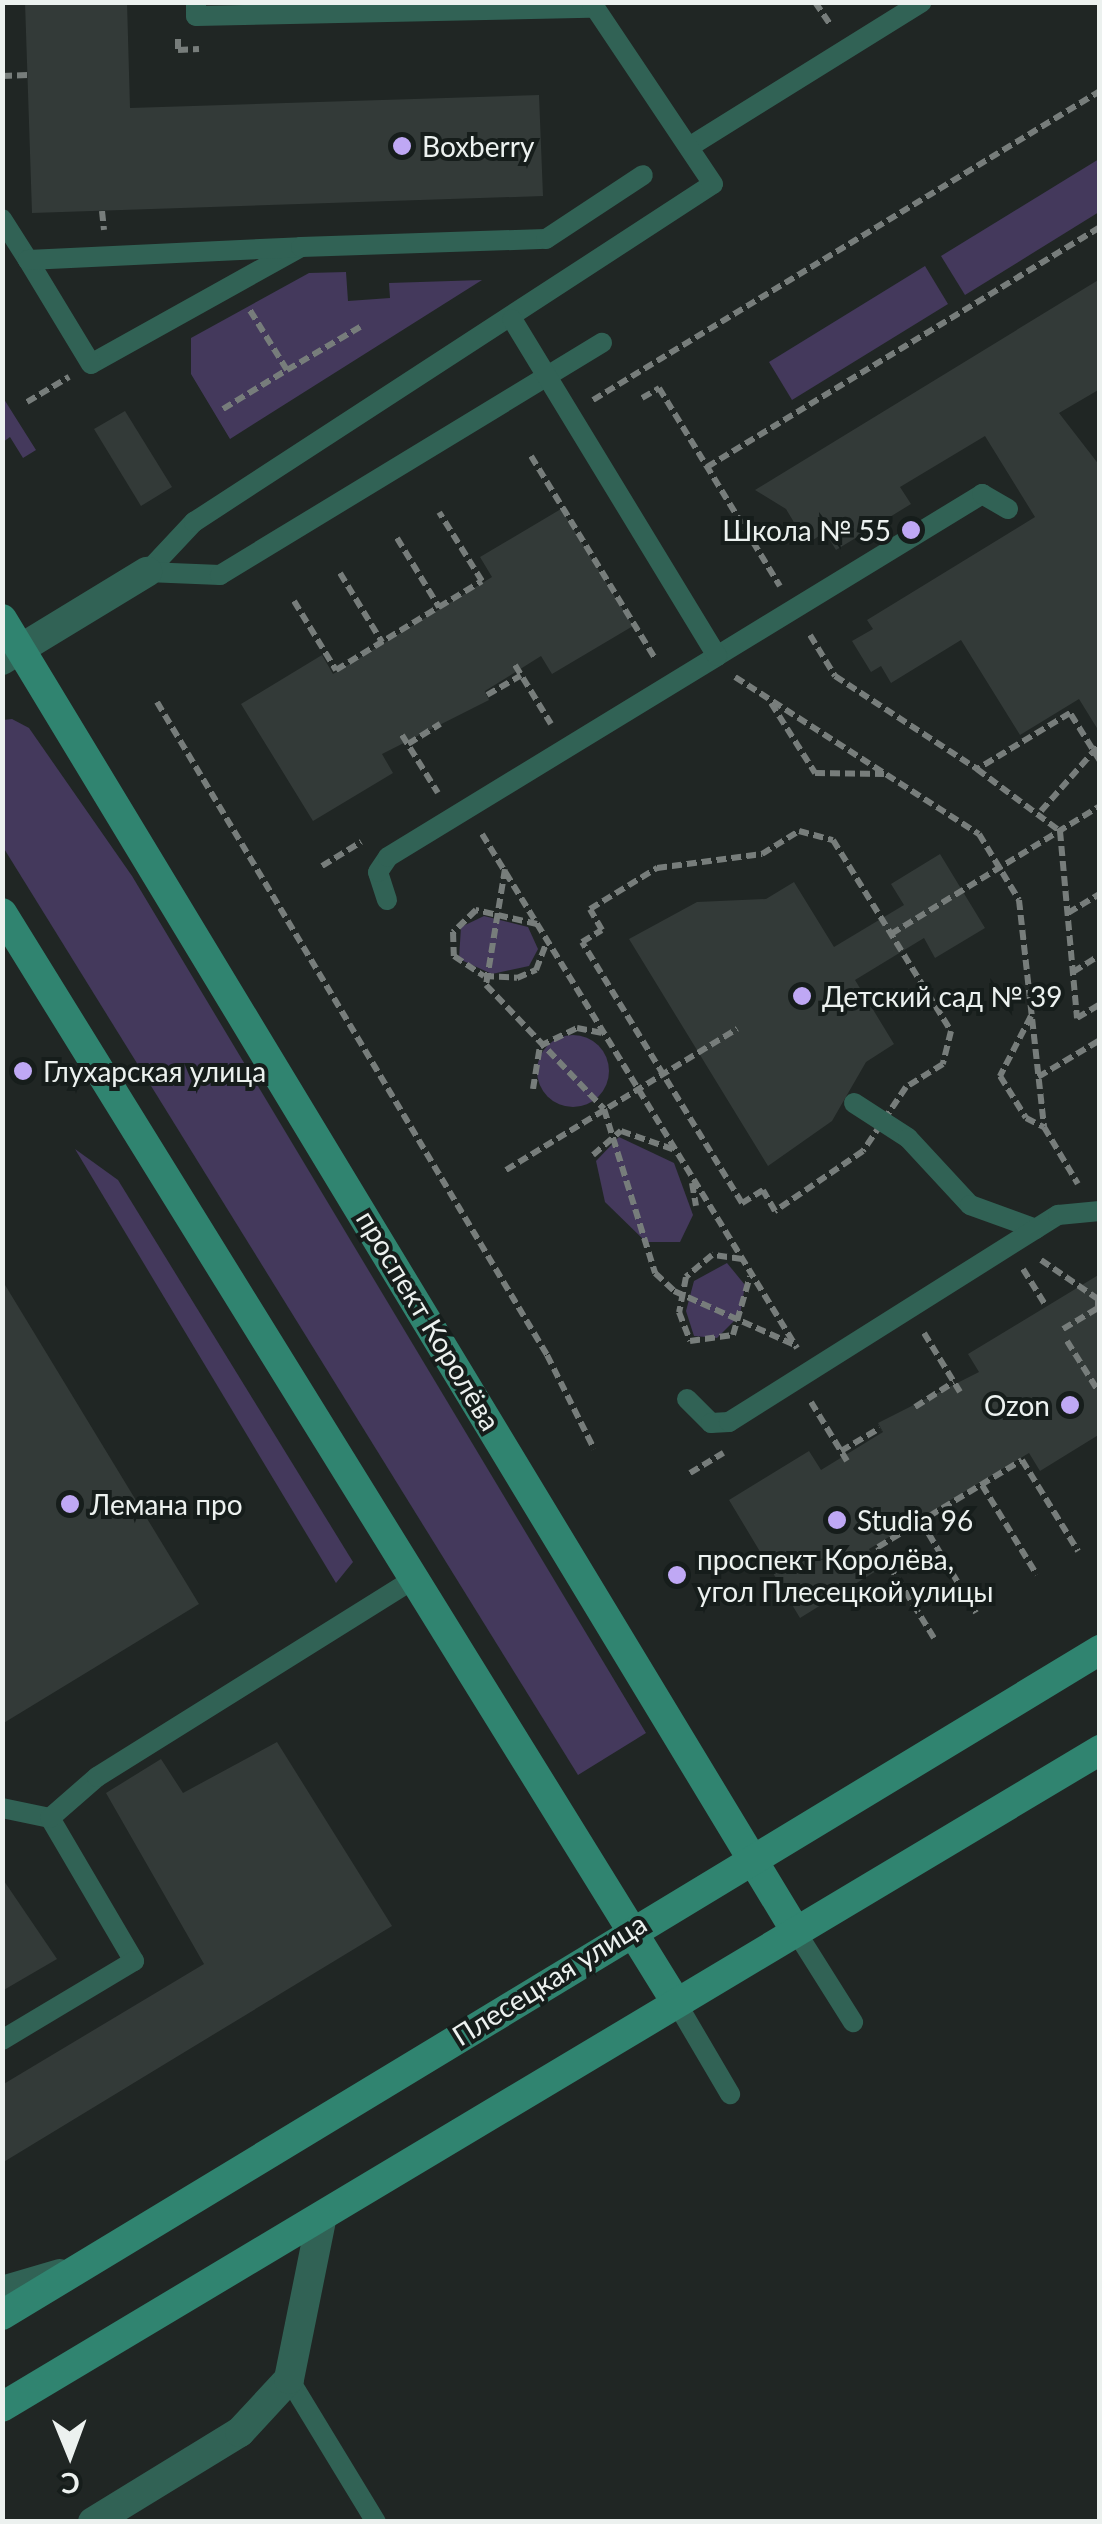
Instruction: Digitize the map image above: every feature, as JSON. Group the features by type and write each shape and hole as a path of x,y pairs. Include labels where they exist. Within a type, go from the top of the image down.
{"street":[{"path":"12,654 147,572"},
{"name":"проспект Королёва","path":"2,619 12,654 796,1930"},
{"path":"2,913 676,2002"},
{"name":"Плесецкая улица","path":"2,2315 632,1928 1100,1650"},
{"path":"2,2407 1100,1750"},
{"path":"93,2522 240,2432 289,2379 322,2216"},
{"path":"2,2291 82,2267"}],"lane":[{"path":"147,572 194,522 512,319 713,184 590,5 196,16 196,2"},
{"path":"689,147 922,2"},
{"path":"28,260 546,239 643,175"},
{"path":"2,218 92,364 300,247"},
{"path":"512,319 717,656"},
{"path":"147,572 220,576 602,343"},
{"path":"387,900 378,872 388,856 982,494 1008,509"},
{"path":"854,1103 884,1122 970,1206 1036,1229"},
{"path":"687,1399 711,1423 729,1422 1012,1250 1036,1229 1096,1209"},
{"path":"50,1818 97,1777 415,1578"},
{"path":"2,1808 50,1818 134,1961 2,2040"},
{"name":"проспект Королёва","path":"796,1930 853,2022"},
{"path":"676,2002 730,2094"},
{"path":"289,2379 376,2522"}],"path":[{"path":"178,18 178,50 217,49"},
{"path":"2,76 28,75"},
{"path":"570,414 1100,91"},
{"path":"707,467 1100,227"},
{"path":"234,284 288,370"},
{"path":"223,409 360,327"},
{"path":"28,402 92,364"},
{"path":"531,456 671,684"},
{"path":"294,601 336,670 439,608 482,581 440,512"},
{"path":"397,538 439,608"},
{"path":"340,573 382,642"},
{"path":"717,656 769,698 979,834 1019,900 1044,1127 1096,1209"},
{"path":"515,665 552,726"},
{"path":"487,695 521,675"},
{"path":"769,698 815,773 886,774"},
{"path":"156,702 547,1355 594,1450"},
{"path":"1100,761 1096,746 1070,713 978,769 1042,810 1060,830 1077,1018 1100,1004"},
{"path":"408,744 440,724"},
{"path":"402,734 438,795"},
{"path":"1042,810 1096,746"},
{"path":"892,934 1100,806"},
{"path":"467,808 812,1371"},
{"path":"798,831 833,840 950,1031 943,1064 906,1087 884,1122 842,1170 776,1211 762,1190 742,1203 662,1074 582,942 602,930 590,909 657,868 762,854 798,831"},
{"path":"322,866 336,858"},
{"path":"484,976 504,869"},
{"path":"1068,913 1100,894"},
{"path":"538,924 496,909 476,910 453,932 454,956 484,976 498,1006 604,1109 655,1272 681,1294 796,1346"},
{"path":"484,976 536,970 547,939"},
{"path":"1073,972 1100,956"},
{"path":"1032,1015 1000,1076 1026,1118 1044,1127"},
{"path":"540,1046 577,1028 606,1035"},
{"path":"506,1170 737,1029"},
{"path":"1038,1077 1100,1040"},
{"path":"533,1089 540,1046"},
{"path":"593,1155 621,1131 676,1150"},
{"path":"688,1170 696,1206"},
{"path":"1012,1250 1020,1272 1046,1306"},
{"path":"743,1259 712,1255 681,1294 690,1341 719,1344 742,1322 750,1270"},
{"path":"1020,1272 1040,1260 1099,1298 1098,1308 1064,1329"},
{"path":"923,1331 960,1392"},
{"path":"1067,1341 1097,1389"},
{"path":"914,1407 954,1382"},
{"path":"810,1400 847,1460"},
{"path":"841,1451 880,1428"},
{"path":"934,1638 878,1547 1022,1460 1078,1550"},
{"path":"690,1473 706,1463"},
{"path":"982,1484 1037,1575"},
{"path":"920,1522 976,1612"}],"shaded area":[{"path":"1099,159 1099,212 965,295 941,256"},
{"path":"925,266 948,304 792,400 769,362"},
{"path":"346,272 348,301 390,298 389,283 482,280 230,439 191,374 191,338 309,273"},
{"path":"2,396 36,450 23,458 10,437 3,442"},
{"path":"12,719 29,728 132,876 646,1733 578,1775 3,847 3,720"},
{"path":"484,916 528,927 538,949 529,966 492,974 459,959 461,927"},
{"path":"573,1035 598,1046 609,1071 598,1096 573,1107 548,1096 537,1071 548,1046"},
{"path":"619,1137 674,1163 693,1215 680,1242 646,1242 605,1202 596,1161"},
{"path":"75,1149 118,1180 353,1562 336,1583"},
{"path":"727,1263 745,1285 740,1315 717,1338 694,1336 686,1311 694,1281"}],"building":[{"path":"25,2 127,2 130,108 539,95 543,196 32,213"},
{"path":"1100,279 1100,389 1059,413 1100,466 1100,733 1079,699 1020,735 961,640 891,683 881,666 871,672 852,641 873,629 867,620 1035,517 985,436 900,487 911,504 836,550 825,532 807,544 786,509 755,490"},
{"path":"125,411 172,487 141,506 94,429"},
{"path":"561,509 633,626 552,674 541,656 485,691 489,700 382,754 393,773 313,821 241,704 322,655 333,674 492,577 480,557"},
{"path":"940,854 985,928 935,958 924,938 855,980 894,1044 866,1062 832,1121 768,1166 629,939 697,902 766,899 794,882 834,947 904,905 891,884"},
{"path":"1100,1274 1100,1434 1040,1471 1029,1453 869,1549 881,1568 800,1618 729,1500 809,1451 821,1470 883,1432 878,1423 979,1372 968,1354"},
{"name":"Лемана про","path":"2,1280 199,1604 2,1724"},
{"path":"277,1742 392,1926 2,2163 2,2085 204,1964 106,1793 161,1759 183,1793"},
{"path":"2,1878 57,1959 2,1991"}],"place":[{"name":"Boxberry","path":"402,146"},
{"name":"Школа № 55","path":"911,530"},
{"name":"Детский сад № 39","path":"802,996"},
{"name":"Глухарская улица","path":"23,1071"},
{"name":"Ozon","path":"1070,1405"},
{"name":"Лемана про","path":"70,1504"},
{"name":"Studia 96","path":"837,1520"},
{"name":"проспект Королёва, угол Плесецкой улицы","path":"677,1575"}]}
